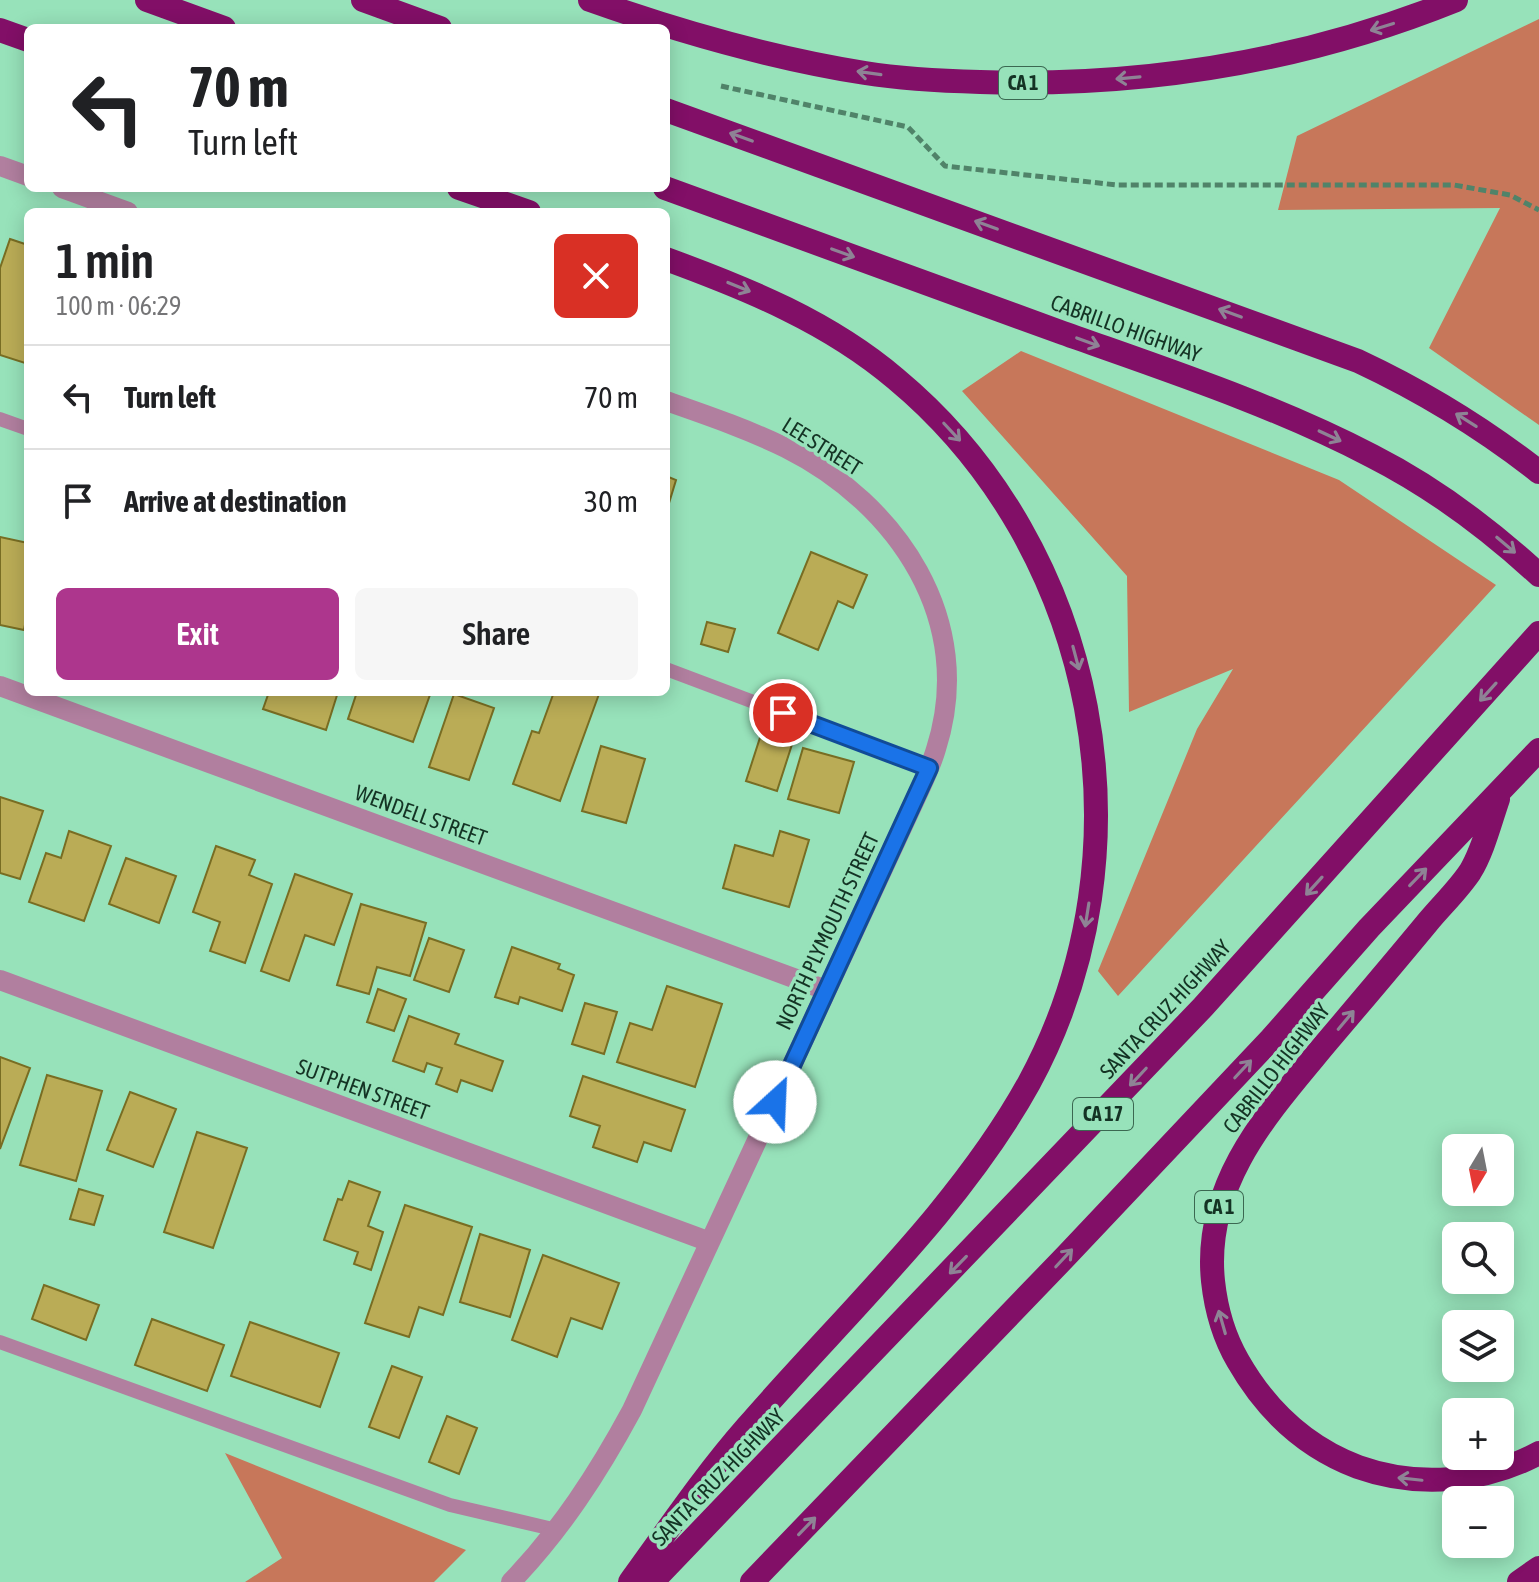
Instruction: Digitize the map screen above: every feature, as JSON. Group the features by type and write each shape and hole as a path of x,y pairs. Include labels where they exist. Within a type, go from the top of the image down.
{"highway":[{"path":"147,0 213,24"},
{"path":"363,0 429,24"},
{"name":"CA 1","path":"590,0 662,24"},
{"name":"CA 1","path":"670,27 794,61 868,74 944,81 1059,83 1134,78 1249,61 1348,37 1456,0"},
{"path":"0,30 24,39"},
{"path":"670,111 1358,361 1476,426 1535,468"},
{"name":"CABRILLO HIGHWAY","path":"670,190 1287,417 1373,456 1472,518 1539,575"},
{"path":"471,192 517,208"},
{"path":"630,1582 746,1428 961,1184 1009,1116 1029,1082 1063,1007 1085,928 1096,836 1091,726 1073,645 1044,572 1025,535 981,467 955,435 897,379 841,339 758,294 670,261"},
{"name":"SANTA CRUZ HIGHWAY","path":"652,1582 1182,1029 1539,633"},
{"name":"CABRILLO HIGHWAY","path":"1539,750 1502,788 1471,871 1283,1094 1242,1155 1223,1193 1218,1212 1212,1270 1224,1330 1245,1373 1275,1413 1323,1450 1381,1474 1438,1481 1494,1472 1539,1453"},
{"path":"752,1582 1087,1234 1502,788"},
{"path":"1519,1582 1539,1568"}],"street":[{"path":"0,166 24,175"},
{"path":"73,192 117,208"},
{"name":"LEE STREET","path":"670,403 761,437 823,471 882,518 921,574"},
{"name":"NORTH PLYMOUTH STREET","path":"511,1582 557,1530 598,1472 632,1410 929,768 941,729 946,694 945,663 934,603 921,574"},
{"name":"WENDELL STREET","path":"0,686 24,695"},
{"name":"WENDELL STREET","path":"27,696 826,990"},
{"name":"SUTPHEN STREET","path":"0,980 710,1242"}],"lane":[{"path":"0,419 24,428"},
{"path":"670,671 929,768"},
{"path":"0,1342 450,1505 557,1530"}],"path":[{"path":"721,86 908,127 945,166 1117,185 1454,185 1510,195 1539,210"}],"shaded area":[{"path":"1539,19 1539,425 1429,348 1500,208 1278,210 1297,136"},
{"path":"1021,351 1339,480 1496,585 1118,996 1098,971 1197,729 1233,669 1129,712 1127,576 962,391"},
{"path":"225,1453 466,1550 434,1582 245,1582 282,1558"}],"building":[{"path":"10,239 24,244 24,363 0,355 0,268"},
{"path":"670,478 676,480 670,500"},
{"path":"0,537 24,542 24,630 0,625"},
{"path":"811,552 867,575 853,608 838,601 818,650 778,633"},
{"path":"707,622 735,629 728,652 701,644"},
{"path":"268,696 337,696 326,730 263,709"},
{"path":"356,696 430,696 413,742 348,719"},
{"path":"453,696 494,708 469,780 429,767"},
{"path":"553,696 598,696 560,801 513,784 532,731 539,733"},
{"path":"766,719 797,729 777,791 746,781"},
{"path":"601,746 645,759 626,823 582,811"},
{"path":"803,748 854,762 839,813 788,799"},
{"path":"0,797 43,811 20,879 0,873"},
{"path":"69,831 111,846 84,921 29,902 46,853 61,858"},
{"path":"780,831 809,840 789,907 723,888 735,845 773,856"},
{"path":"216,846 255,860 249,875 272,884 245,963 210,951 220,922 193,912"},
{"path":"126,858 176,876 159,923 109,904"},
{"path":"295,874 352,894 334,945 305,935 289,981 261,971"},
{"path":"361,904 426,923 410,976 377,967 369,994 337,985"},
{"path":"429,938 464,950 449,992 414,980"},
{"path":"512,947 560,964 558,969 574,975 562,1011 520,997 518,1004 495,997"},
{"path":"667,986 722,1004 695,1087 617,1062 630,1023 652,1030"},
{"path":"378,989 406,999 394,1031 367,1022"},
{"path":"585,1003 617,1012 604,1054 572,1044"},
{"path":"409,1016 459,1034 455,1044 503,1061 492,1091 461,1080 457,1092 436,1084 442,1068 427,1063 424,1072 393,1061"},
{"path":"0,1057 30,1068 0,1149"},
{"path":"47,1075 102,1091 76,1181 20,1165"},
{"path":"583,1076 685,1110 671,1151 644,1142 637,1162 593,1147 600,1126 570,1116"},
{"path":"130,1092 176,1109 153,1167 107,1150"},
{"path":"197,1132 247,1148 213,1248 164,1232"},
{"path":"349,1181 380,1192 368,1226 383,1232 371,1270 354,1264 358,1252 324,1240 338,1199 342,1200"},
{"path":"79,1189 103,1196 94,1225 70,1219"},
{"path":"405,1205 472,1227 443,1315 419,1307 409,1337 365,1323"},
{"path":"480,1234 530,1250 510,1317 460,1302"},
{"path":"543,1255 619,1283 602,1329 571,1318 557,1357 512,1340"},
{"path":"44,1285 99,1305 86,1340 32,1319"},
{"path":"152,1319 224,1345 207,1391 135,1365"},
{"path":"250,1322 339,1353 320,1407 231,1376"},
{"path":"392,1366 422,1377 399,1438 369,1427"},
{"path":"447,1416 477,1428 459,1474 429,1462"}],"route":[{"path":"775,1102 929,768 783,713"}]}
